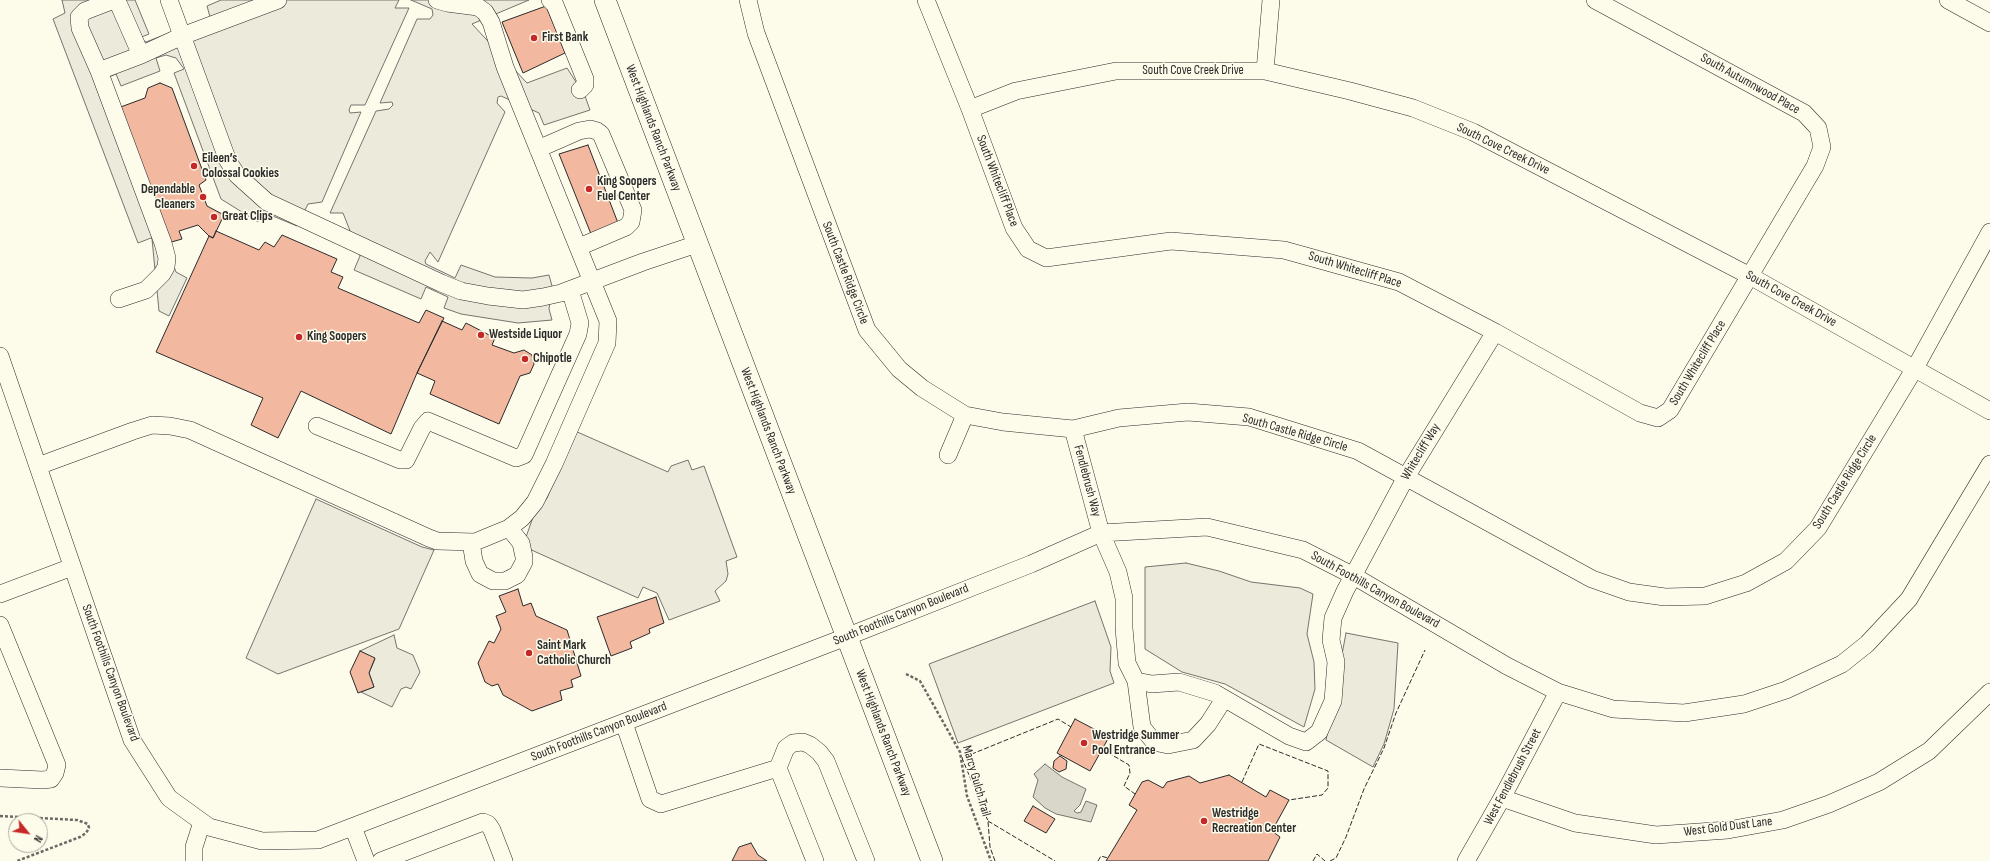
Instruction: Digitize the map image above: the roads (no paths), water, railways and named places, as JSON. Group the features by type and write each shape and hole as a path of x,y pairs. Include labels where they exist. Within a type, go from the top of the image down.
{"main road":[{"name":"West Highlands Ranch Parkway","path":"605,0 932,861"}],"street":[{"path":"169,0 228,161 237,175 267,202 461,291 523,300 543,297 570,290 643,262 697,244"},
{"path":"99,71 141,55 182,36 278,0"},
{"path":"38,466 152,425 170,426 190,430 429,538 471,542 509,528 522,518 535,502 607,343 608,320 505,67 491,22 484,12 478,7 447,4 437,0"},
{"path":"550,0 555,5 585,79 584,86 580,90"},
{"name":"South Castle Ridge Circle","path":"748,0 756,33 867,330 899,369 922,388 965,415 1003,422 1073,429 1119,418 1188,412 1249,417 1358,451 1592,579 1629,592 1665,597 1705,596 1746,583 1786,561 1818,528 1915,368 1990,232"},
{"path":"926,0 970,109"},
{"path":"1265,71 1271,0"},
{"name":"South Autumnwood Place","path":"1595,0 1804,113 1818,128 1822,147 1814,166 1750,276"},
{"path":"1948,0 1990,23"},
{"path":"119,299 146,290 162,274 166,267 167,258 163,242 99,71 78,20 85,12 111,1 115,2 119,5 141,55"},
{"name":"South Cove Creek Drive","path":"970,109 1016,91 1116,71 1265,71 1350,91 1413,108 1473,132 1750,276 1990,411"},
{"name":"South Whitecliff Place","path":"970,109 1014,228 1028,249 1046,258 1171,241 1284,250 1399,282 1495,332 1640,413 1658,418 1670,410 1750,276"},
{"path":"538,149 578,131 590,129 601,134 630,204 632,217 626,227 579,247"},
{"path":"317,426 400,460 406,460 422,428 428,421 516,458 524,455 578,334 580,323 570,290"},
{"name":"Whitecliff Way","path":"1224,699 1289,736 1306,742 1319,732 1333,701 1336,662 1331,640 1333,618 1352,575 1406,477 1495,332"},
{"name":"South Foothills Canyon Boulevard","path":"0,356 132,740 169,798 209,827 262,841 318,840 846,637 1031,564 1101,533 1207,527 1303,550 1352,575 1507,666 1558,692 1613,709 1684,713 1744,704 1786,690 1842,664 1867,644 1909,599 1990,464"},
{"path":"948,455 965,415"},
{"name":"Fendlebrush Way","path":"1073,429 1101,533 1118,572 1124,598 1124,628 1127,663 1136,681 1142,727 1154,742 1168,745 1193,740 1208,724 1224,699"},
{"path":"471,542 474,561 480,574 493,581 505,581 517,575 524,562 521,543 509,528"},
{"path":"0,594 72,567"},
{"path":"0,625 56,766 55,773 51,778 43,780 0,778"},
{"path":"1136,681 1152,684 1179,682 1215,693 1224,699"},
{"name":"West Fendlebrush Street","path":"1466,861 1502,798 1558,692"},
{"name":"West Gold Dust Lane","path":"1502,798 1575,823 1656,835 1728,830 1783,820 1830,804 1879,782 1929,751 1990,692"},
{"path":"624,723 650,799 654,802 661,804 778,768"},
{"path":"815,861 778,768 786,748 793,743 803,742 819,752 826,761 866,861"},
{"path":"194,861 194,847 202,822"},
{"path":"381,861 483,822 488,824 492,830 504,861"},
{"path":"353,826 366,861"}],"place":[{"name":"First Bank","path":"534,38"},
{"name":"Eileen’s Colossal Cookies","path":"194,166"},
{"name":"King Soopers Fuel Center","path":"589,189"},
{"name":"Dependable Cleaners","path":"203,197"},
{"name":"Great Clips","path":"214,217"},
{"name":"Westside Liquor","path":"481,335"},
{"name":"King Soopers","path":"299,337"},
{"name":"Chipotle","path":"525,359"},
{"name":"Saint Mark Catholic Church","path":"529,653"},
{"name":"Westridge Summer Pool Entrance","path":"1084,743"},
{"name":"Westridge Recreation Center","path":"1204,821"}]}
